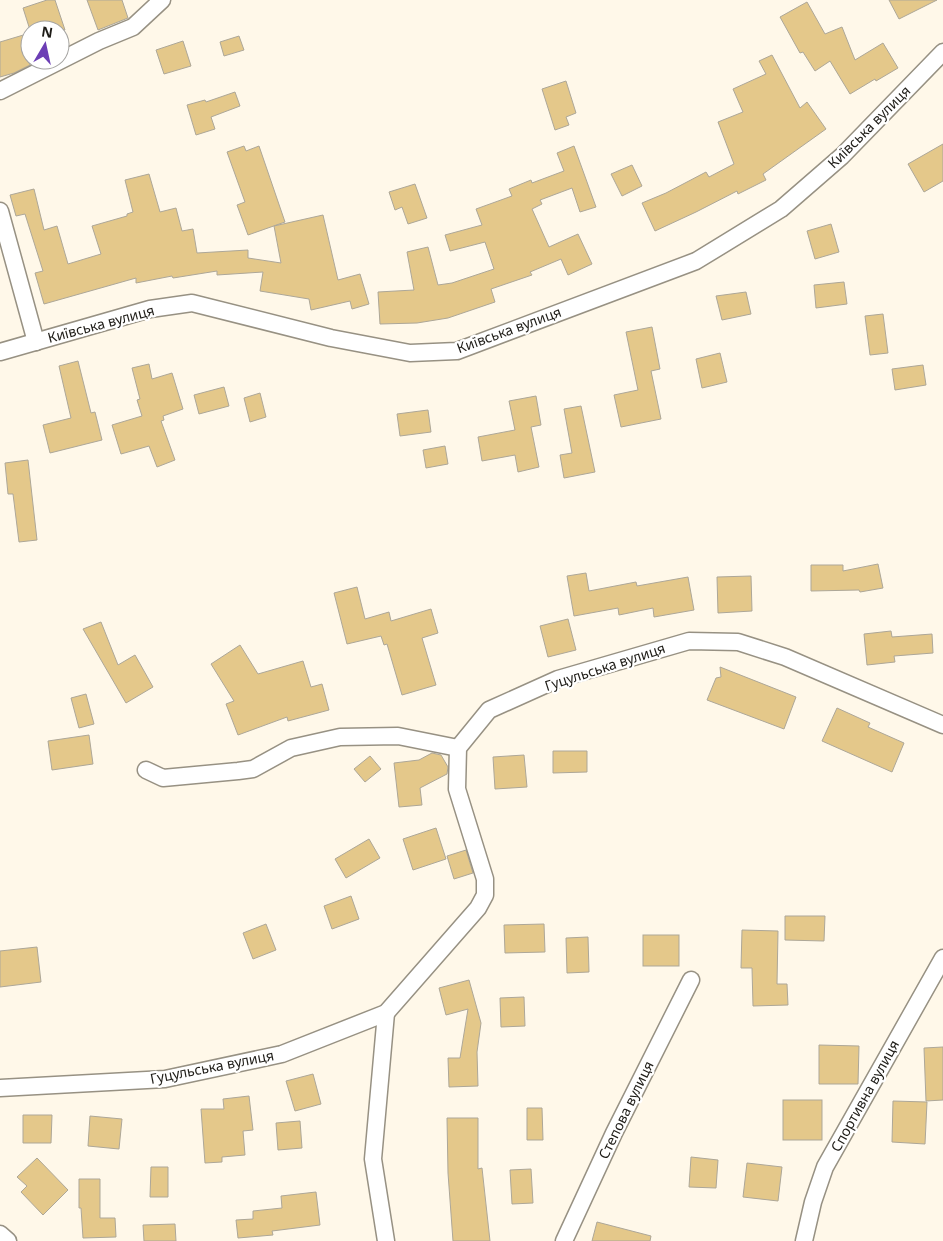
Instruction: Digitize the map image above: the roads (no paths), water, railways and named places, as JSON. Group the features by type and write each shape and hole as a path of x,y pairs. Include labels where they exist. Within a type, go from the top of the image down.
{"street":[{"path":"0,92 98,41 133,27 162,0"},
{"name":"Київська вулиця","path":"0,352 150,309 192,303 331,338 410,353 457,351 696,261 781,209 842,156 943,52"},
{"path":"0,211 36,342"},
{"name":"Гуцульська вулиця","path":"0,1088 165,1079 282,1054 386,1013 478,908 484,895 486,879 457,789 458,748 489,710 558,679 689,641 738,642 785,657 943,725"},
{"path":"146,770 163,778 253,769 291,748 340,737 398,736 458,748"},
{"name":"Спортивна вулиця","path":"804,1241 813,1202 825,1167 943,958"},
{"name":"Степова вулиця","path":"564,1241 614,1133 691,980"},
{"path":"386,1013 373,1159 386,1241"},
{"path":"0,1234 8,1241"}]}
